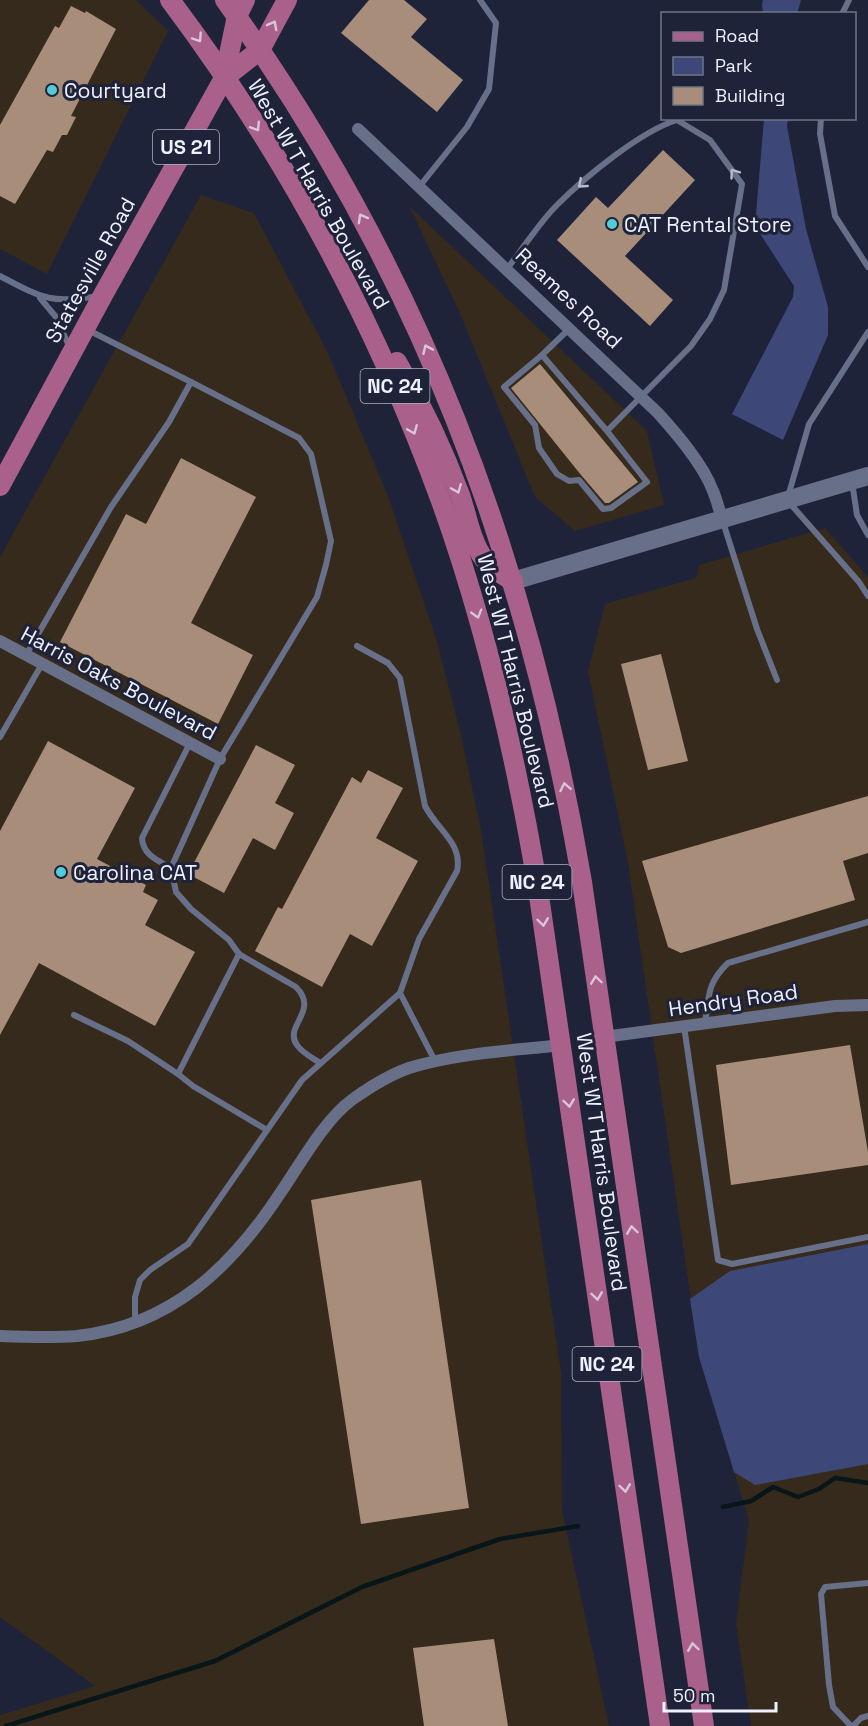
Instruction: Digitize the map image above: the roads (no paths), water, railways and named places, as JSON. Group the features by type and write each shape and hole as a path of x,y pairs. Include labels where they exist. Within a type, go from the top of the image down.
{"main road":[{"name":"West W T Harris Boulevard","path":"170,0 224,78 294,190 350,290 398,393 420,447 445,513 476,609 505,721 538,889 660,1726"},
{"name":"West W T Harris Boulevard","path":"225,0 241,8 260,50 303,117 363,219 415,323 439,376 478,476 513,581 534,654 561,768 582,882 704,1726"},
{"name":"Statesville Road","path":"224,78 260,50 286,0"},
{"name":"Statesville Road","path":"0,486 224,78 241,8"},
{"path":"350,290 398,364 420,405 460,495 478,550 489,565 513,581 860,478"}],"street":[{"name":"Reames Road","path":"358,129 641,396 675,432 713,490 722,519"},
{"name":"Harris Oaks Boulevard","path":"0,641 220,759"},
{"name":"Hendry Road","path":"604,1038 835,1006 868,1005"},
{"path":"0,1336 78,1335 120,1327 152,1316 214,1275 236,1253 256,1230 330,1122 350,1101 376,1084 407,1069 436,1061 561,1045"}],"lane":[{"path":"418,188 467,127 489,89 496,23 480,0"},
{"path":"506,270 557,206 614,157 661,125 677,120 710,140 742,184 724,290 710,319 691,346 607,431"},
{"path":"821,120 820,134 835,216 868,267"},
{"path":"0,276 40,297 67,301 103,295"},
{"path":"40,297 56,317 72,353"},
{"path":"85,329 299,438 310,454 331,541 317,597 220,759 171,868 176,892 191,909 229,940 239,954 296,987 303,994 304,1010 295,1030 294,1040 298,1048 320,1064"},
{"path":"542,355 557,379 607,431 619,446 631,468 647,482 610,508 603,509 597,497 581,479 569,482 557,474 539,448 536,424 504,387 569,329"},
{"path":"868,332 809,424 787,500 859,582 868,596"},
{"path":"26,655 111,507 169,422 191,382"},
{"path":"613,452 619,446"},
{"path":"860,478 857,515 868,535"},
{"path":"722,519 757,629 777,680"},
{"path":"135,1322 135,1297 140,1280 150,1270 188,1244 302,1080 400,993 419,939 457,872 459,860 457,849 432,820 425,806 400,678 388,663 357,646"},
{"path":"0,737 42,664"},
{"path":"171,868 148,855 142,846 142,838 190,743"},
{"path":"705,1024 710,988 718,973 728,963 868,922"},
{"path":"178,1074 239,954"},
{"path":"400,993 436,1061"},
{"path":"74,1014 128,1041 193,1086 267,1130"},
{"path":"684,1026 718,1260 732,1264 868,1237"},
{"path":"868,1583 825,1587 821,1594 833,1707 852,1726 861,1718 868,1716"}],"waterway":[{"path":"723,1507 751,1501 773,1487 798,1497 819,1489 835,1478 868,1483"},
{"path":"6,1726 215,1661 362,1587 500,1539 578,1526"}],"place":[{"name":"Courtyard","path":"52,90"},
{"name":"CAT Rental Store","path":"612,224"},
{"name":"Carolina CAT","path":"61,872"}]}
